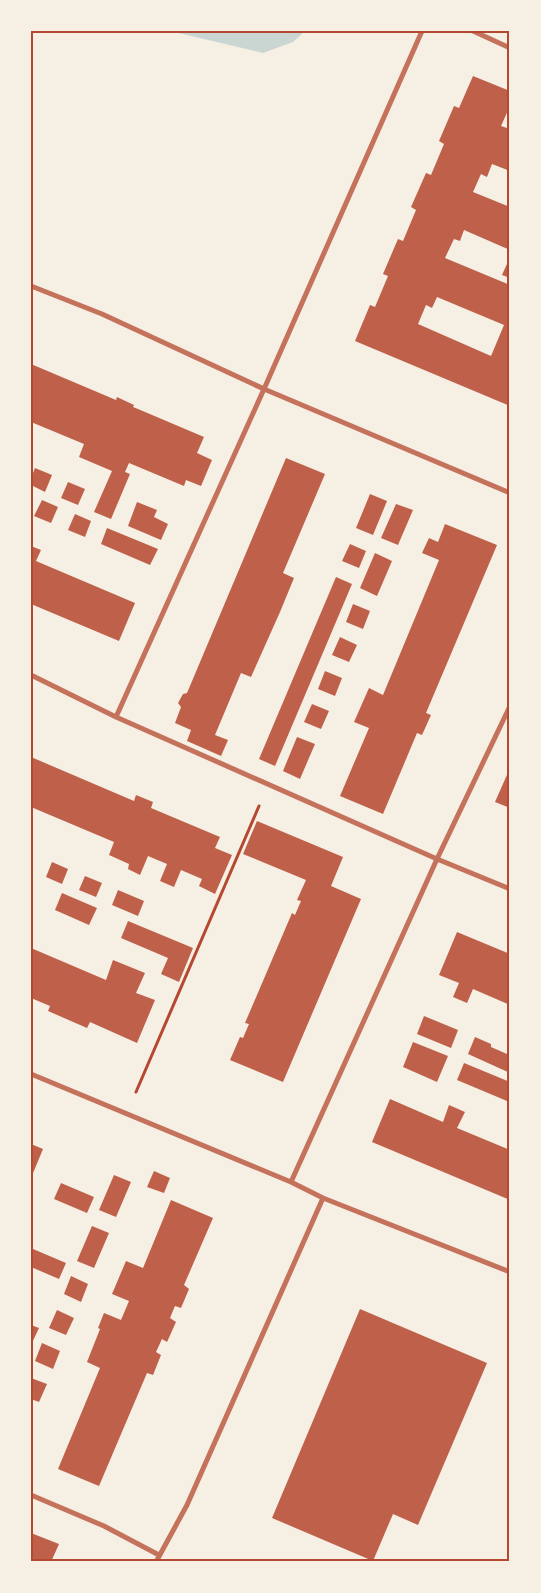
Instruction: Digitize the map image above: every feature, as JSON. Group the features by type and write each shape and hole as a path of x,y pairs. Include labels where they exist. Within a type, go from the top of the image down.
{"street":[{"path":"116,717 264,389 422,31"},
{"path":"473,31 510,48"},
{"path":"31,286 102,314 264,389 510,493"},
{"path":"31,675 116,717 437,859 510,889"},
{"path":"290,1182 437,859 510,706"},
{"path":"31,1074 290,1182 323,1198 510,1272"},
{"path":"156,1562 188,1505 323,1198"},
{"path":"31,1495 104,1526 159,1555"}],"path":[{"path":"127,1114 268,784"}],"shaded area":[{"path":"170,31 305,31 293,42 263,53"}],"building":[{"path":"473,76 510,91 510,106 501,126 510,129 510,171 492,164 487,177 481,174 473,192 510,207 510,250 464,230 460,241 454,239 445,258 510,285 510,406 355,341 370,305 375,307 388,276 383,274 398,239 403,241 416,210 411,207 426,173 431,175 444,144 439,141 454,106 459,108","holes":["437,297 504,325 491,356 418,324 426,305 432,308"]},
{"path":"510,257 510,278 502,275"},
{"path":"31,364 116,400 117,397 134,405 133,407 204,437 197,453 212,460 201,486 186,480 184,486 129,463 125,472 130,474 111,519 94,512 112,471 79,457 84,444 31,422"},
{"path":"286,458 325,474 283,573 294,578 280,612 251,677 241,673 215,735 228,740 221,756 187,741 191,730 175,723 181,707 178,703 183,694 187,693"},
{"path":"35,468 52,475 45,492 31,485 31,478"},
{"path":"68,482 85,489 78,505 61,498"},
{"path":"370,494 387,501 373,535 356,528"},
{"path":"42,500 58,507 51,523 34,516"},
{"path":"137,502 157,510 154,517 168,524 161,540 128,526"},
{"path":"396,504 413,510 398,545 381,538"},
{"path":"75,514 91,521 85,537 68,530"},
{"path":"445,524 497,545 426,713 431,715 422,735 417,733 383,814 340,796 369,728 354,722 369,688 383,695 439,560 422,553 429,538 438,542"},
{"path":"107,528 158,549 150,565 101,544"},
{"path":"350,544 366,551 359,568 342,561"},
{"path":"31,546 41,550 36,561 135,603 119,641 31,604"},
{"path":"375,553 392,561 377,596 360,588"},
{"path":"336,577 352,584 275,766 259,759"},
{"path":"353,604 370,611 363,629 346,622"},
{"path":"340,637 357,645 349,662 332,655"},
{"path":"325,671 342,678 335,696 318,689"},
{"path":"312,704 329,711 321,729 304,722"},
{"path":"297,737 315,744 300,779 283,771"},
{"path":"31,757 134,801 136,795 153,802 151,808 220,837 215,848 232,855 215,894 199,886 202,879 181,870 174,887 160,881 167,864 148,856 140,875 128,869 129,864 109,855 114,842 31,807"},
{"path":"510,768 510,808 495,802"},
{"path":"257,821 343,857 331,886 361,899 283,1082 230,1060 240,1037 243,1038 249,1024 245,1023 292,913 295,915 301,901 297,900 306,880 243,854"},
{"path":"52,862 68,869 62,884 46,877"},
{"path":"85,876 102,883 96,897 79,890"},
{"path":"118,890 144,901 138,916 112,905"},
{"path":"62,893 97,908 89,925 55,910"},
{"path":"128,921 193,948 179,982 161,974 168,958 121,938"},
{"path":"457,932 510,954 510,1005 473,989 467,1003 453,997 459,983 439,975"},
{"path":"31,948 106,980 113,960 145,973 136,993 155,1000 137,1043 90,1022 87,1028 48,1011 50,1006 31,998"},
{"path":"424,1016 458,1030 451,1048 417,1034"},
{"path":"475,1037 507,1054 508,1051 510,1052 510,1073 468,1054"},
{"path":"413,1042 448,1056 437,1082 403,1067"},
{"path":"464,1063 510,1082 510,1095 507,1101 457,1080"},
{"path":"390,1099 443,1122 449,1105 465,1112 457,1128 510,1150 510,1200 372,1142"},
{"path":"31,1144 43,1149 31,1178"},
{"path":"154,1171 170,1178 164,1193 147,1187"},
{"path":"114,1175 131,1182 116,1217 99,1210"},
{"path":"61,1183 94,1197 87,1213 54,1199"},
{"path":"171,1200 213,1218 184,1285 189,1289 181,1308 175,1306 170,1318 176,1322 167,1342 162,1339 156,1352 161,1355 153,1375 147,1373 99,1486 58,1469 100,1368 87,1362 104,1313 121,1320 129,1301 112,1294 126,1261 143,1268"},
{"path":"92,1226 109,1233 94,1268 77,1261"},
{"path":"33,1249 66,1263 59,1279 31,1267 31,1253"},
{"path":"71,1276 88,1284 81,1302 64,1294"},
{"path":"360,1309 487,1363 418,1525 393,1514 373,1561 272,1518"},
{"path":"57,1310 74,1318 66,1335 49,1328"},
{"path":"31,1325 39,1328 31,1345"},
{"path":"42,1343 60,1351 53,1369 35,1361"},
{"path":"31,1378 47,1384 39,1402 31,1399"},
{"path":"31,1533 59,1544 51,1562 31,1562"}]}
